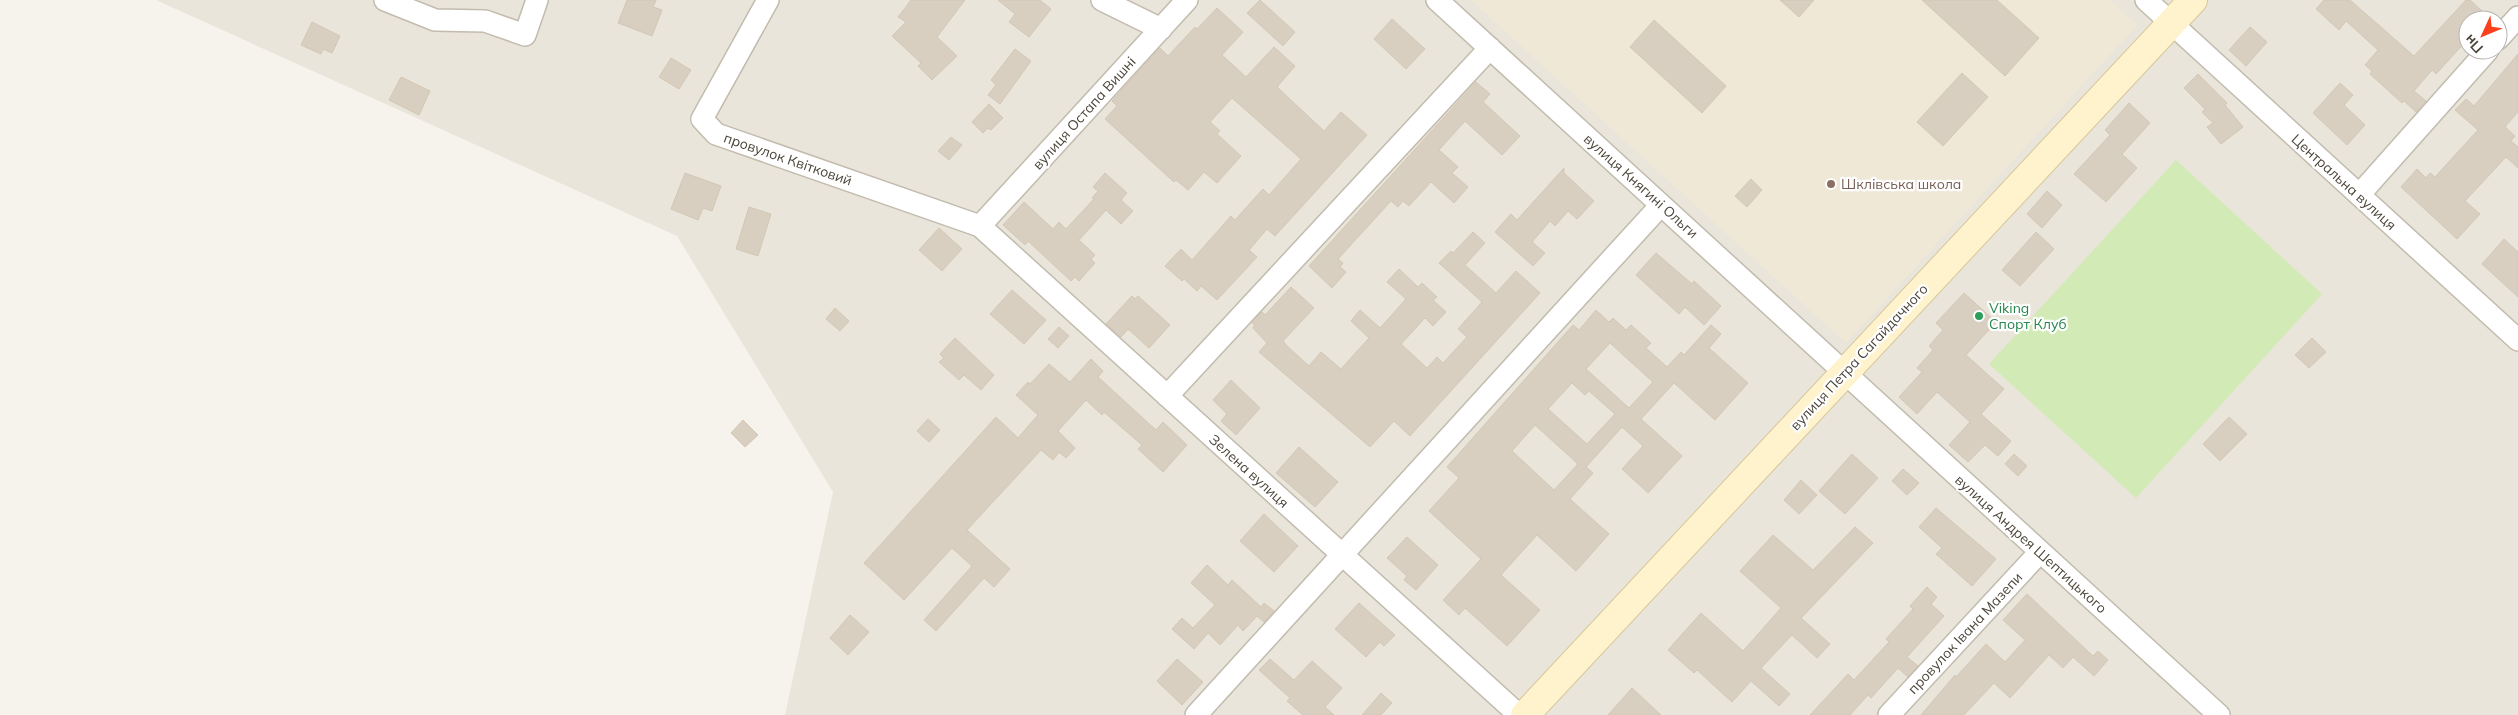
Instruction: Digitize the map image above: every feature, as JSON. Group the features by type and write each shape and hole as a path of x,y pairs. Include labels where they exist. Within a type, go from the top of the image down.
{"street":[{"path":"385,0 435,20 485,21 525,35 537,0"},
{"name":"провулок Квітковий","path":"768,0 702,119 716,134 980,226"},
{"path":"1102,0 1161,29"},
{"name":"вулиця Остапа Вишні","path":"980,226 1187,0"},
{"name":"вулиця Княгині Ольги","path":"1437,0 1844,373"},
{"name":"Центральна вулиця","path":"2146,0 2518,340"},
{"name":"вулиця Петра Сагайдачного","path":"1525,715 2193,0"},
{"path":"2508,28 2518,17"},
{"path":"1167,396 1490,48"},
{"path":"2358,195 2479,60"},
{"path":"1196,715 1661,205"},
{"name":"Зелена вулиця","path":"980,226 1519,715"},
{"name":"вулиця Андрея Шептицького","path":"1844,373 2213,713"},
{"name":"провулок Івана Мазепи","path":"1889,715 2040,552"}],"shaded area":[{"path":"156,0 2518,0 2518,715 785,715 833,492 677,236"},
{"name":"Шклівська школа","path":"1471,0 2110,0 2137,25 1846,343"}],"green space":[{"path":"2176,160 2322,294 2136,498 1989,364"}],"building":[{"path":"627,0 656,0 653,7 662,10 652,36 618,23"},
{"path":"911,0 965,0 937,37 957,56 932,80 918,66 921,63 892,36 906,22 898,17"},
{"path":"998,0 1040,0 1051,9 1029,37 1009,22 1015,14"},
{"path":"1260,0 1295,32 1283,46 1247,13"},
{"path":"1780,0 1814,0 1799,17"},
{"path":"1922,0 1997,0 2039,38 2005,76"},
{"path":"2324,0 2350,0 2414,56 2466,0 2470,0 2481,10 2458,10 2458,50 2436,74 2432,70 2414,91 2426,101 2416,112 2404,101 2402,103 2370,74 2372,71 2365,65 2378,50 2346,21 2339,30 2316,9"},
{"path":"1217,8 1243,32 1222,55 1246,77 1274,47 1295,66 1277,87 1324,131 1341,112 1367,135 1275,236 1267,229 1249,250 1257,257 1217,300 1201,286 1197,291 1165,266 1181,249 1192,260 1231,216 1235,220 1263,189 1269,195 1301,159 1232,98 1210,122 1220,131 1217,134 1241,156 1217,183 1204,172 1188,190 1176,180 1174,182 1105,119 1117,106 1112,101 1160,48 1168,56 1195,27 1197,29"},
{"path":"1392,19 1425,49 1406,69 1374,39"},
{"path":"1654,20 1726,86 1702,113 1630,47"},
{"path":"312,22 340,36 332,53 323,49 321,54 301,45"},
{"path":"2250,27 2267,42 2246,66 2229,50"},
{"path":"1015,49 1031,61 1000,104 988,95 996,85 991,80"},
{"path":"2518,54 2518,112 2505,127 2515,136 2511,141 2518,147 2518,168 2506,157 2465,201 2480,214 2457,239 2401,187 2417,169 2426,178 2430,173 2435,177 2478,130 2455,110 2466,99 2474,106"},
{"path":"671,58 691,70 679,89 659,77"},
{"path":"1962,73 1988,97 1943,146 1917,122"},
{"path":"2198,74 2227,103 2225,105 2243,127 2221,144 2207,127 2213,123 2202,112 2205,109 2184,88"},
{"path":"401,77 430,91 419,115 389,100"},
{"path":"1476,82 1490,94 1483,102 1520,136 1502,155 1465,121 1439,150 1458,167 1452,173 1468,187 1454,203 1431,182 1409,206 1403,201 1398,207 1391,201 1338,259 1343,263 1340,267 1346,272 1332,288 1309,266"},
{"path":"2340,83 2353,95 2344,105 2365,125 2347,145 2313,113"},
{"path":"2129,103 2150,123 2122,154 2137,168 2106,202 2074,174 2110,135 2105,130"},
{"path":"989,104 1003,118 991,130 988,128 983,133 972,122"},
{"path":"951,137 962,145 949,160 938,151"},
{"path":"1564,168 1564,173 1594,201 1577,219 1568,211 1555,226 1550,221 1532,242 1545,253 1533,266 1495,232 1511,214 1517,220"},
{"path":"685,173 721,186 712,211 703,208 698,220 671,209"},
{"path":"1105,173 1127,193 1121,200 1133,211 1121,224 1106,210 1079,240 1095,255 1091,259 1095,263 1079,281 1075,277 1071,281 1028,241 1025,245 1003,225 1024,202 1053,229 1059,222 1066,229 1094,199 1092,198 1098,191 1093,187"},
{"path":"1751,179 1762,190 1747,207 1735,196"},
{"path":"2047,191 2062,205 2042,228 2027,214"},
{"path":"749,207 771,214 758,256 736,249"},
{"path":"939,228 962,249 942,271 919,250"},
{"path":"1473,232 1485,243 1465,265 1496,293 1516,271 1540,293 1410,436 1394,421 1370,447 1259,352 1267,343 1253,328 1255,325 1252,323 1262,312 1265,315 1291,287 1314,308 1283,341 1309,366 1321,352 1341,369 1369,338 1351,321 1360,310 1380,328 1406,299 1387,282 1399,269 1418,287 1422,283 1437,297 1433,300 1446,312 1433,326 1425,318 1401,344 1427,368 1437,357 1443,363 1467,337 1458,329 1482,302 1439,263 1451,251 1453,253"},
{"path":"2036,232 2054,249 2020,286 2002,270"},
{"path":"2504,239 2518,252 2518,297 2482,264"},
{"path":"1656,253 1692,284 1694,281 1721,306 1704,325 1685,307 1679,314 1636,275"},
{"path":"1012,290 1046,320 1024,344 990,314"},
{"path":"1964,293 1996,322 1966,355 2004,389 1981,414 2011,441 1998,456 1985,445 1968,462 1949,445 1970,422 1937,392 1917,414 1899,397 1922,372 1917,368 1933,350 1929,346 1943,330 1936,323"},
{"path":"1132,296 1135,299 1138,296 1170,325 1149,348 1128,329 1121,337 1106,324"},
{"path":"835,308 849,321 840,331 826,319"},
{"path":"1596,310 1609,322 1613,318 1626,330 1631,325 1651,343 1646,348 1667,367 1681,352 1684,355 1711,325 1721,334 1709,348 1748,383 1715,420 1674,383 1641,419 1682,456 1648,493 1622,469 1643,446 1622,427 1586,467 1593,473 1570,499 1609,534 1576,571 1537,535 1501,575 1540,610 1507,646 1465,608 1459,615 1443,600 1481,559 1429,511 1459,478 1447,467 1573,325 1579,330","holes":["1610,343 1653,382 1629,408 1586,369","1572,383 1585,395 1589,391 1615,414 1587,444 1548,409","1535,425 1578,464 1554,490 1512,451"]},
{"path":"1059,327 1069,336 1058,348 1048,339"},
{"path":"955,338 994,375 981,390 964,375 959,380 939,362 944,358 940,354"},
{"path":"2312,338 2326,352 2309,368 2295,355"},
{"path":"1091,359 1103,371 1098,377 1156,430 1163,422 1187,445 1163,472 1138,449 1142,445 1104,412 1102,415 1086,400 1058,431 1075,448 1066,458 1059,452 1053,460 1041,450 967,530 1010,569 994,587 984,578 936,631 924,620 972,566 952,548 904,600 864,563 996,417 1018,438 1038,415 1016,395 1028,382 1030,384 1049,364 1070,382"},
{"path":"1231,380 1260,408 1236,435 1221,421 1227,414 1213,400"},
{"path":"2229,417 2247,434 2220,461 2203,444"},
{"path":"928,419 940,430 929,442 917,431"},
{"path":"743,420 758,435 745,447 731,433"},
{"path":"1299,447 1338,482 1315,507 1276,473"},
{"path":"1852,454 1878,478 1845,514 1819,491"},
{"path":"2014,454 2027,466 2018,476 2005,464"},
{"path":"1903,469 1919,483 1907,495 1892,481"},
{"path":"1801,480 1817,495 1799,514 1784,500"},
{"path":"1936,508 1996,559 1972,586 1936,554 1942,548 1919,527"},
{"path":"1264,514 1298,546 1274,572 1240,541"},
{"path":"1855,527 1873,543 1801,618 1830,644 1817,658 1792,635 1761,668 1790,694 1779,706 1751,681 1732,702 1697,670 1694,673 1668,650 1701,613 1743,651 1781,608 1740,571 1773,535 1813,570"},
{"path":"1407,537 1438,565 1416,590 1404,580 1407,576 1387,558"},
{"path":"1207,565 1228,585 1232,580 1261,607 1264,603 1274,611 1264,622 1257,616 1243,631 1238,625 1220,645 1208,633 1194,649 1172,629 1182,618 1193,628 1215,605 1191,583"},
{"path":"1927,587 1937,597 1931,604 1944,616 1907,657 1918,666 1908,677 1898,668 1871,698 1868,695 1850,715 1810,715 1848,674 1854,680 1889,642 1886,639 1913,609 1910,606"},
{"path":"2027,594 2093,656 2098,651 2108,660 2094,676 2073,657 2063,668 2049,655 2010,698 1994,683 1964,715 1921,715 1955,675 1956,677 1986,644 2005,662 2025,640 2003,620"},
{"path":"1359,603 1395,635 1384,646 1380,642 1366,657 1335,629"},
{"path":"850,615 869,632 848,655 830,638"},
{"path":"1177,659 1203,682 1182,705 1157,681"},
{"path":"1270,659 1294,680 1312,661 1342,688 1325,707 1334,715 1303,715 1287,701 1290,698 1259,670"},
{"path":"1632,688 1661,715 1608,715"},
{"path":"1381,693 1392,703 1381,715 1362,715"}],"place":[{"name":"Шклівська школа","path":"1831,184"},
{"name":"Viking Спорт Клуб","path":"1979,316"}]}
